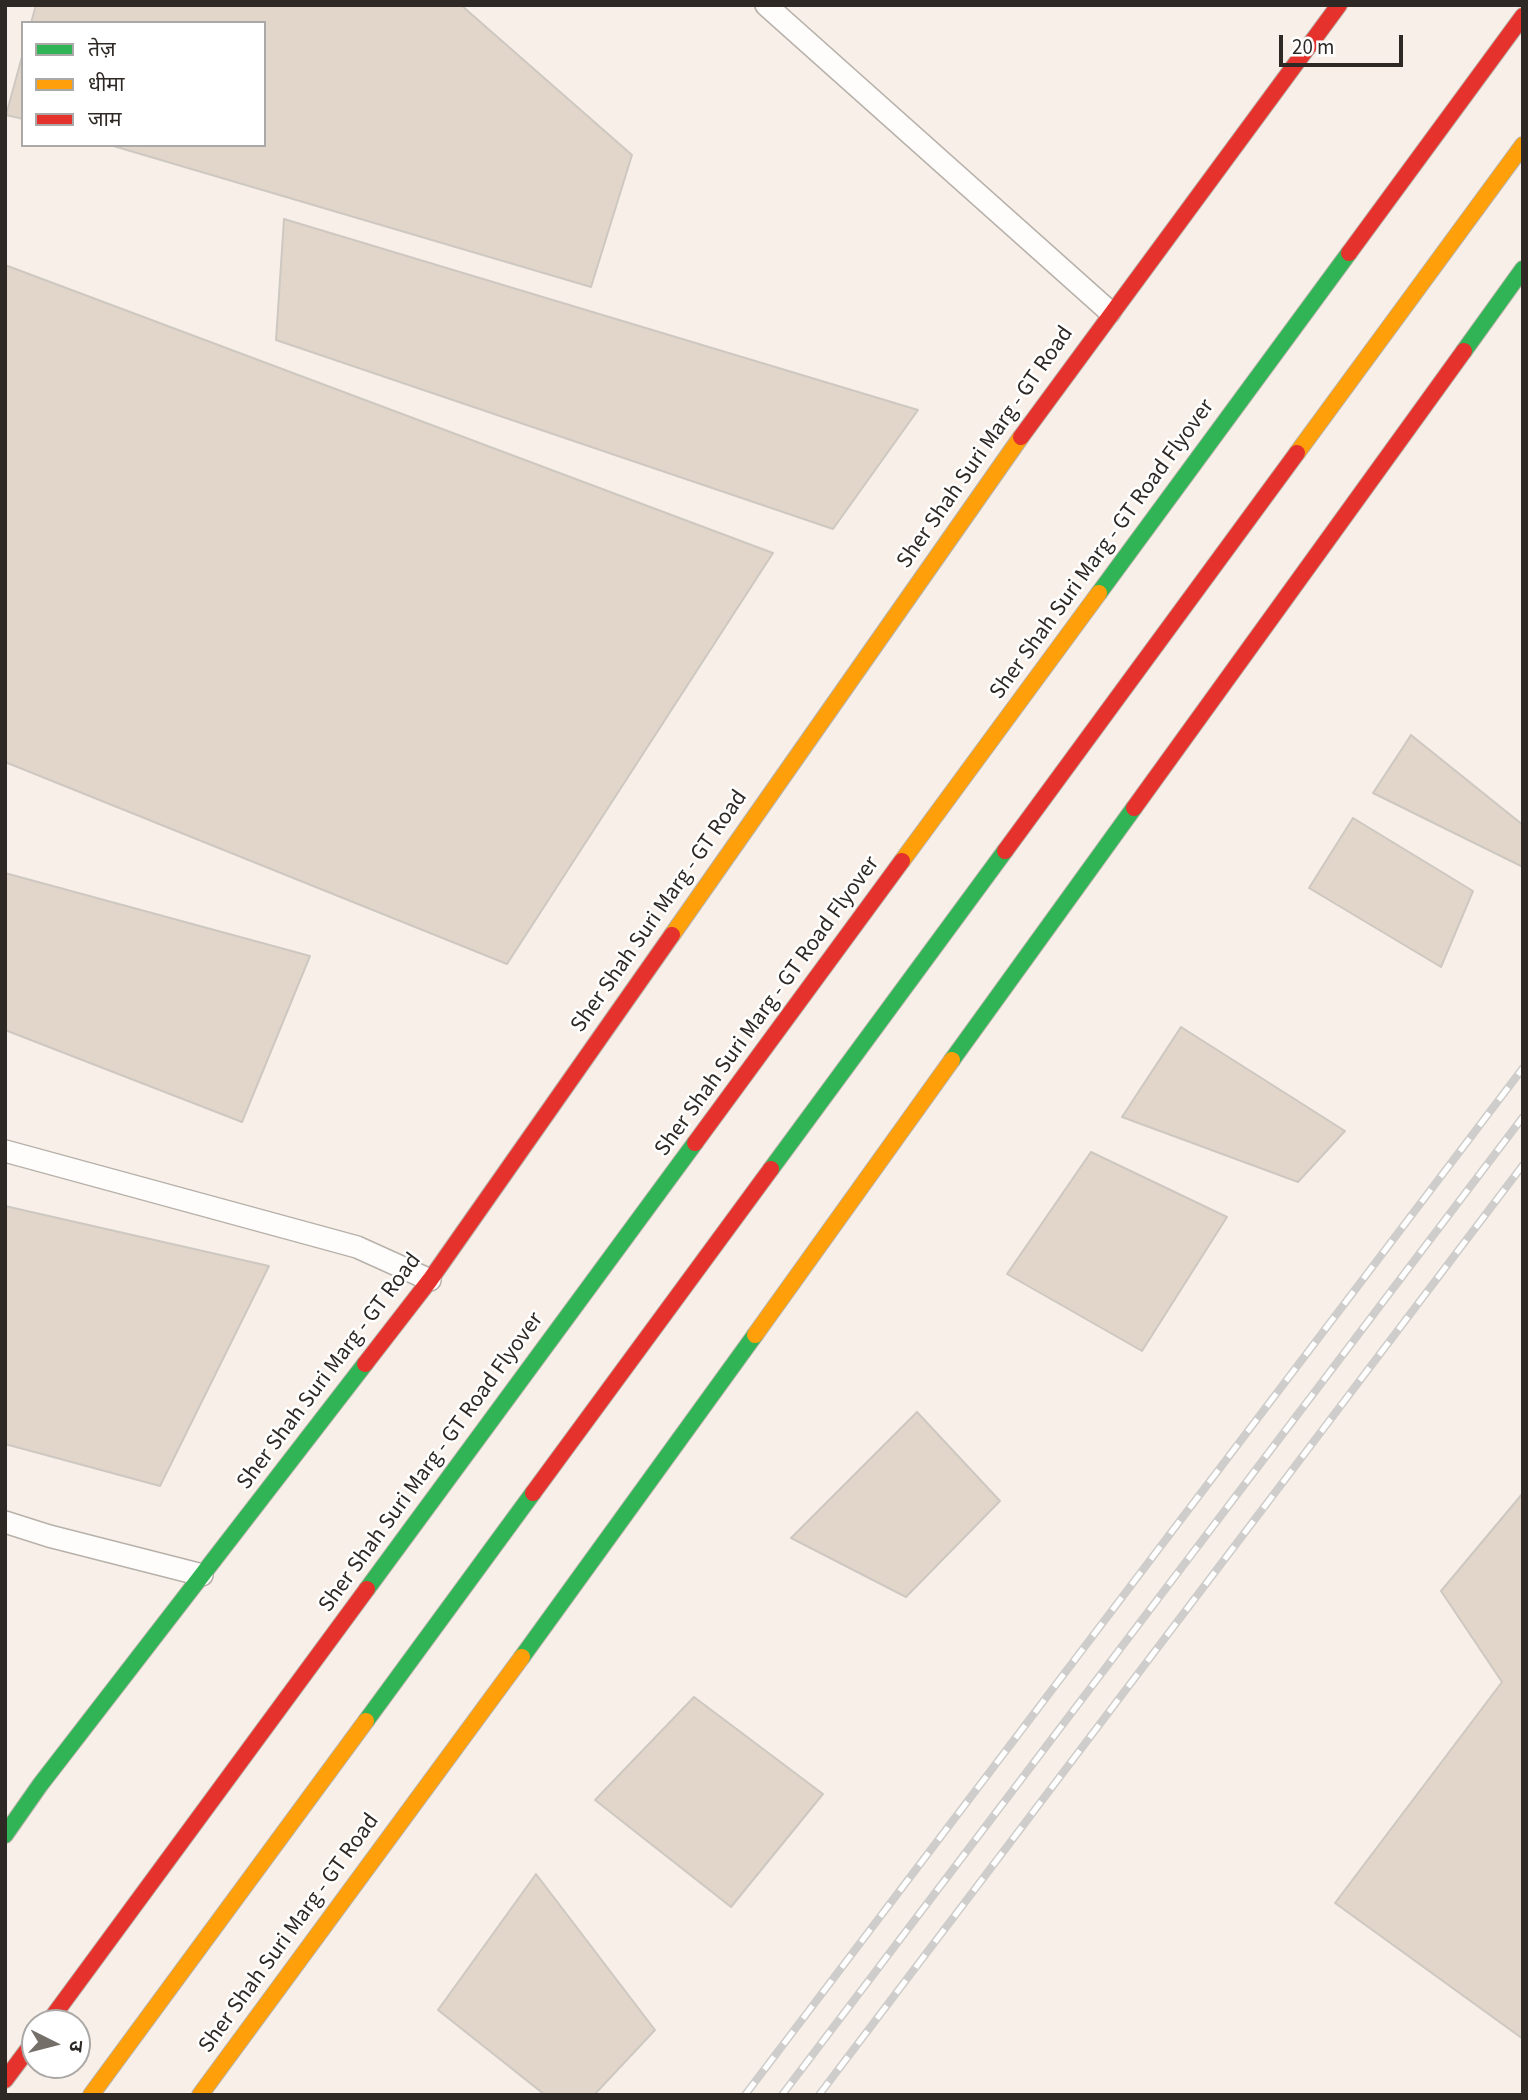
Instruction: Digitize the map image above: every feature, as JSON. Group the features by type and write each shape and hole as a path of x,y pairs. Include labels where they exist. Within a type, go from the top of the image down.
{"main road":[{"name":"Sher Shah Suri Marg - GT Road","path":"5,1835 40,1785 430,1280 1110,312 1339,5"},
{"name":"Sher Shah Suri Marg - GT Road Flyover","path":"57,2009 1523,16"},
{"path":"90,2095 1523,145"},
{"name":"Sher Shah Suri Marg - GT Road","path":"200,2095 516,1666 1523,269"},
{"path":"5,2080 21,2059"}],"lane":[{"path":"766,5 1110,312"},
{"path":"5,1151 357,1247 430,1280"},
{"path":"5,1522 202,1575"}],"building":[{"path":"36,5 461,5 632,155 591,287 117,147 266,147 266,21 32,21"},
{"path":"21,60 21,119 6,115"},
{"path":"284,219 918,410 833,529 276,340"},
{"path":"5,265 773,553 507,964 5,762"},
{"path":"1411,735 1523,825 1523,867 1373,793"},
{"path":"1353,818 1473,891 1441,967 1309,888"},
{"path":"5,873 310,956 242,1122 5,1030"},
{"path":"1181,1027 1345,1131 1298,1182 1122,1117"},
{"path":"1091,1152 1227,1217 1142,1351 1007,1274"},
{"path":"5,1206 269,1266 160,1486 5,1444"},
{"path":"917,1412 1000,1501 906,1597 791,1538"},
{"path":"1523,1493 1523,2039 1335,1903 1502,1682 1441,1591"},
{"path":"694,1697 823,1794 731,1907 595,1800"},
{"path":"536,1874 655,2030 594,2095 545,2095 438,2010"}],"railway":[{"path":"745,2095 1523,1068"},
{"path":"782,2095 1523,1117"},
{"path":"819,2095 1523,1165"}],"traffic: fast":[{"path":"1099,593 1349,253"},
{"path":"1464,351 1523,269"},
{"path":"952,1060 1134,808"},
{"path":"771,1169 1005,851"},
{"path":"367,1589 695,1143"},
{"path":"522,1657 755,1335"},
{"path":"5,1835 40,1785 365,1364"},
{"path":"366,1721 533,1493"}],"traffic: slow":[{"path":"1297,453 1523,145"},
{"path":"672,935 1021,437"},
{"path":"902,861 1099,593"},
{"path":"755,1335 952,1060"},
{"path":"200,2095 522,1657"},
{"path":"91,2095 366,1721"}],"traffic: jam":[{"path":"1021,437 1339,5"},
{"path":"1349,253 1523,16"},
{"path":"1134,808 1464,351"},
{"path":"1005,851 1297,453"},
{"path":"695,1143 902,861"},
{"path":"365,1364 430,1280 672,935"},
{"path":"533,1493 771,1169"},
{"path":"58,2009 367,1589"},
{"path":"5,2080 21,2059"}]}
